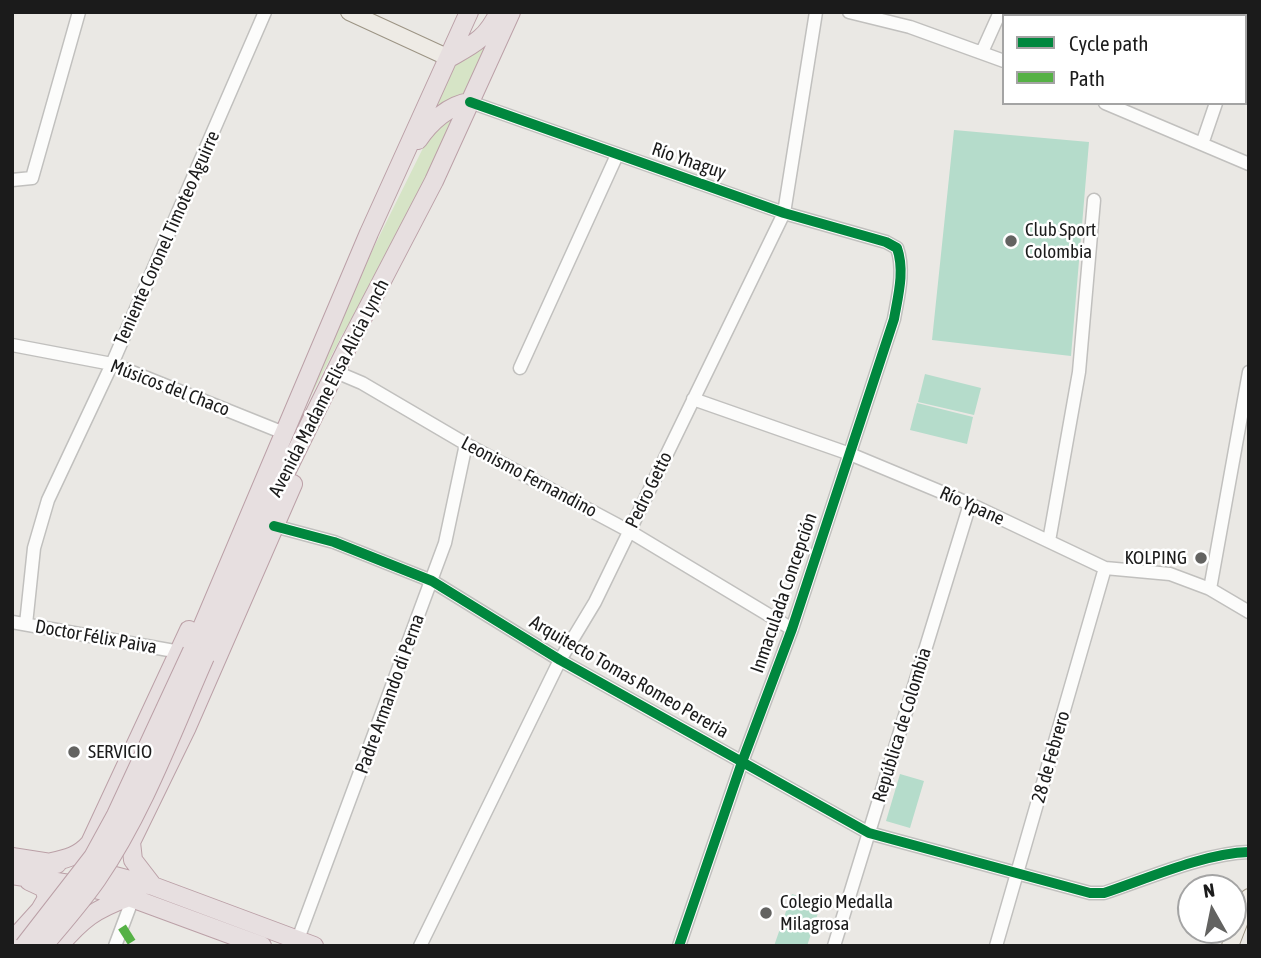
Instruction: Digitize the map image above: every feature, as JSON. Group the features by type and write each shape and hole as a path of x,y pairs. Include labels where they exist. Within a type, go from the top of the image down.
{"highway":[{"name":"Avenida Madame Elisa Alicia Lynch","path":"88,878 93,857 116,815 192,654 289,438 369,233 469,12"},
{"path":"449,58 476,43 490,31 499,12"},
{"name":"Avenida Madame Elisa Alicia Lynch","path":"289,438 336,372 434,181 511,12"},
{"path":"369,233 382,218 420,137 450,109 470,102"},
{"path":"153,886 132,860 131,842 187,727 298,471 289,438"},
{"path":"47,863 73,857 90,843 192,654"},
{"path":"12,857 47,863 131,898 262,946"},
{"path":"12,875 88,878 153,886 306,942"},
{"path":"12,875 44,888 47,898 12,941"},
{"path":"24,946 88,878"},
{"path":"43,946 88,878"},
{"path":"59,946 78,923 89,915 131,898"}],"main road":[{"path":"349,12 449,58"},
{"path":"1230,946 1249,897"}],"street":[{"path":"12,180 32,178 79,12"},
{"name":"Teniente Coronel Timoteo Aguirre","path":"26,624 34,548 48,500 112,364 265,12"},
{"name":"Pedro Getto","path":"420,946 560,660 595,602 784,213 816,12"},
{"path":"849,12 910,27 1002,60"},
{"path":"982,52 1000,12"},
{"name":"Río Yhaguy","path":"470,102 784,213 886,242 897,248"},
{"path":"1110,105 1249,164"},
{"path":"1202,144 1215,105"},
{"path":"520,368 617,155"},
{"path":"1049,541 1079,372 1094,200"},
{"name":"Inmaculada Concepción","path":"679,946 742,762 792,629 894,319 901,270 897,248"},
{"name":"Músicos del Chaco","path":"12,345 112,364 289,438"},
{"name":"Leonismo Fernandino","path":"336,372 362,383 466,444 629,531 792,629"},
{"path":"1210,589 1246,404 1249,372"},
{"name":"Río Ypane","path":"693,399 850,454 970,504 1105,568 1170,574 1210,589 1249,612"},
{"name":"Padre Armando di Perna","path":"306,942 404,652 445,543 466,444"},
{"name":"República de Colombia","path":"835,946 970,504"},
{"name":"Arquitecto Tomas Romeo Pereria","path":"274,526 334,542 432,581 560,660 869,833 1090,893 1104,893 1196,863 1249,852"},
{"name":"28 de Febrero","path":"996,946 1105,568"},
{"name":"Doctor Félix Paiva","path":"12,622 192,654"},
{"path":"115,946 131,898"}],"green space":[{"path":"489,40 466,94 430,118 456,59"},
{"path":"459,109 391,258 342,335 293,431 372,251 425,144 432,131"},
{"name":"Club Sport Colombia","path":"954,130 1089,142 1071,356 932,340"},
{"path":"925,374 981,388 974,415 918,402"},
{"path":"917,403 973,417 967,444 910,430"},
{"path":"900,774 924,781 910,828 886,821"},
{"path":"792,894 821,904 807,946 774,946"}],"marked path":[{"path":"122,927 134,946"}],"cycle path":[{"path":"470,102 784,213 886,242 897,248 900,284 894,319 792,629 742,762 679,946"},
{"path":"274,526 334,542 432,581 560,660 869,833 1090,893 1104,893 1214,857 1249,852"}],"place":[{"name":"Club Sport Colombia","path":"1011,241"},
{"name":"KOLPING","path":"1201,558"},
{"name":"SERVICIO","path":"74,752"},
{"name":"Colegio Medalla Milagrosa","path":"766,913"}]}
